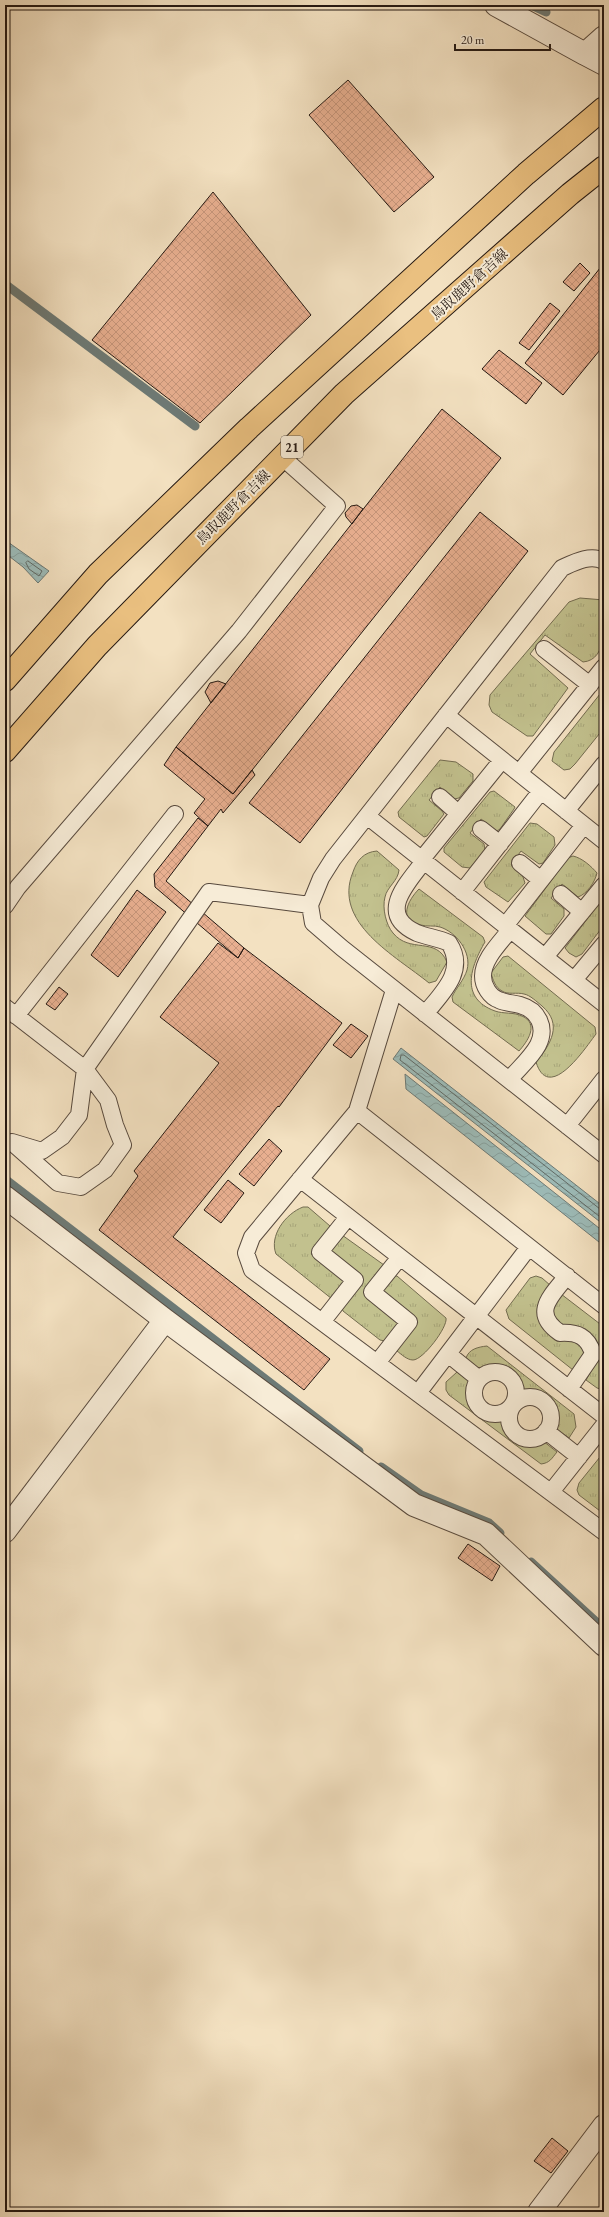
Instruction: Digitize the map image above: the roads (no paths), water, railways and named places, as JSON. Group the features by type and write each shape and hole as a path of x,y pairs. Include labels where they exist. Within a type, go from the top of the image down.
{"main road":[{"path":"5,680 98,574 249,428 526,174 604,108"},
{"name":"鳥取鹿野倉吉線","path":"5,751 96,646 344,394 570,194 604,167"}],"street":[{"path":"496,5 604,64"},
{"path":"585,54 604,37"},
{"path":"5,1197 165,1320 414,1505 486,1534 604,1645"},
{"path":"5,1531 165,1320"},
{"path":"539,2212 604,2126"}],"lane":[{"path":"5,906 28,876 239,631 337,506 282,457"},
{"path":"604,561 598,558 580,560 562,568 333,859 321,878 310,905 313,923 394,990 604,1155"},
{"path":"544,649 590,685"},
{"path":"519,773 604,667"},
{"path":"446,715 604,841"},
{"path":"425,1014 449,983 455,972 456,960 449,943 409,929 397,914 396,905 400,893 423,860 458,813 502,760"},
{"path":"566,811 604,764"},
{"path":"462,892 541,791"},
{"path":"440,797 458,813"},
{"path":"9,1140 58,1184 80,1187 105,1170 123,1145 115,1125 108,1100 85,1069 11,1011 176,814"},
{"path":"367,816 604,1004"},
{"path":"509,1080 538,1044 542,1033 542,1023 537,1015 529,1008 498,1000 485,987 483,976 488,958 541,880 584,825"},
{"path":"482,829 500,844"},
{"path":"520,863 541,880"},
{"path":"545,957 604,885"},
{"path":"9,1140 42,1151 62,1136 79,1116 85,1069 209,892 310,905"},
{"path":"561,894 582,912"},
{"path":"574,980 604,944"},
{"path":"394,990 357,1111 252,1237 246,1253 252,1270 604,1532"},
{"path":"567,1126 604,1079"},
{"path":"357,1111 604,1306"},
{"path":"300,1179 604,1416"},
{"path":"322,1322 355,1280 320,1252 348,1217"},
{"path":"418,1393 529,1247"},
{"path":"377,1363 409,1322 372,1292 400,1257"},
{"path":"567,1276 548,1301 544,1314 548,1323 560,1333 574,1332 581,1335 591,1347 593,1354 569,1389"},
{"path":"448,1354 479,1379"},
{"path":"479,1379 474,1393 475,1399 483,1410 495,1414 508,1410 512,1405 522,1398 529,1397 541,1401 546,1405 551,1418 546,1431 534,1439 527,1439 514,1432 510,1426 509,1419 512,1405 516,1391 510,1378 497,1372 490,1372 479,1379"},
{"path":"551,1492 604,1425"},
{"path":"546,1431 579,1457"}],"water":[{"path":"5,540 49,571 38,583 23,567 5,553"},
{"path":"401,1048 604,1207 604,1225 393,1059"},
{"path":"405,1074 604,1232 604,1246 406,1089"}],"waterway":[{"path":"531,5 546,12"},
{"path":"5,284 195,426"},
{"path":"5,1179 359,1451"},
{"path":"381,1467 421,1495 489,1523 500,1533"},
{"path":"531,1562 604,1629"}]}
